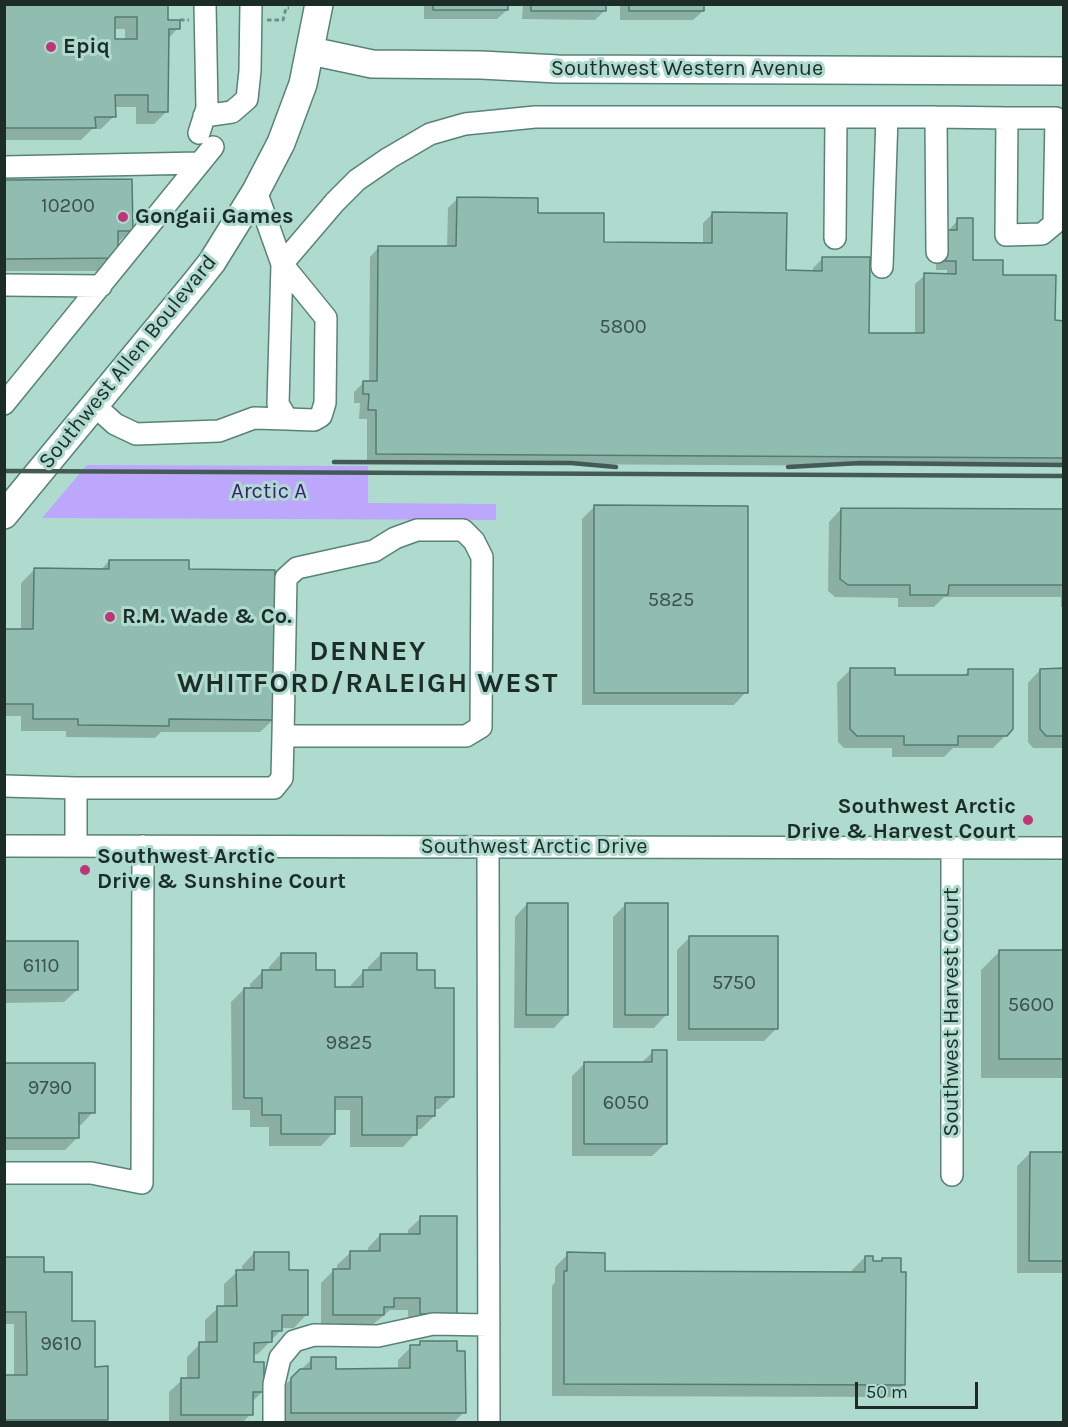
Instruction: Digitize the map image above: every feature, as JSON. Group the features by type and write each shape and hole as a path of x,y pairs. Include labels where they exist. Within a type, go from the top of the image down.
{"main road":[{"name":"Southwest Allen Boulevard","path":"4,514 212,262 256,191 281,143 303,84 319,4"},
{"name":"Southwest Western Avenue","path":"311,51 372,64 558,69 1064,71"}],"street":[{"path":"204,140 207,108 205,4"},
{"path":"4,404 101,286 204,140 247,99 250,71 251,4"},
{"path":"287,419 278,404 282,264 357,180 430,134 465,124 535,117 1007,117 1060,118 1059,183 1054,224 1042,234 1006,235 1007,117"},
{"path":"835,238 836,117"},
{"path":"882,267 887,117"},
{"path":"936,117 937,252"},
{"path":"4,167 204,140"},
{"path":"94,405 115,424 136,434 219,431 254,418 314,420 321,416 326,403 326,318 282,264 256,191"},
{"path":"4,285 101,286"},
{"path":"4,786 274,788 282,778 286,578 297,568 374,551 395,538 417,530 463,530 474,541 482,557 481,727 466,736 283,736"},
{"path":"76,788 76,846"},
{"name":"Southwest Arctic Drive","path":"4,846 1064,848"},
{"path":"4,1173 91,1173 142,1183 143,846"},
{"path":"488,847 489,1422"},
{"name":"Southwest Harvest Court","path":"952,849 952,1175"},
{"path":"274,1422 274,1384 280,1358 294,1341 314,1335 378,1336 433,1324 489,1324"}],"green space":[{"name":"Arctic A","path":"87,465 368,466 368,503 496,504 496,520 42,518"}],"building":[{"path":"4,4 168,4 168,20 180,20 180,29 169,29 168,112 148,112 148,95 115,95 116,117 95,117 96,128 4,128","holes":["115,17 137,17 137,39 115,39"]},
{"path":"433,4 508,4 508,10 433,10"},
{"path":"531,4 606,4 606,11 531,11"},
{"path":"629,4 704,4 704,11 629,11"},
{"path":"132,179 133,231 118,231 118,258 4,259 4,180"},
{"path":"457,197 538,198 538,213 604,213 604,242 712,243 712,212 787,213 786,270 822,271 822,257 870,257 869,333 924,333 924,273 956,274 956,261 945,261 945,230 957,230 957,218 973,218 973,260 1003,260 1003,275 1056,275 1055,320 1064,321 1064,458 376,454 376,410 368,410 369,394 363,394 363,381 377,381 378,246 456,246"},
{"path":"594,505 748,506 748,693 594,693"},
{"path":"841,508 1064,509 1064,585 949,585 948,595 910,595 910,585 848,585 840,579"},
{"path":"109,560 189,560 189,569 275,570 274,720 169,719 169,726 78,725 78,719 33,719 33,704 4,704 4,629 33,629 34,568 109,569"},
{"path":"850,668 895,668 895,675 968,675 968,669 1013,669 1013,729 1007,736 958,736 958,745 904,745 904,736 857,736 850,729"},
{"path":"1064,668 1064,736 1046,736 1040,729 1040,669"},
{"path":"527,903 568,903 568,1015 526,1015"},
{"path":"625,903 668,903 668,1015 625,1015"},
{"path":"689,936 778,936 778,1029 689,1029"},
{"path":"4,941 78,941 78,990 4,990"},
{"path":"999,950 1064,950 1064,1059 999,1059"},
{"path":"281,953 316,953 316,970 335,970 335,987 363,987 363,970 381,970 381,953 417,953 417,970 435,970 435,988 454,988 454,1097 435,1097 435,1116 417,1116 417,1135 362,1135 362,1097 335,1097 335,1134 281,1134 281,1115 262,1115 262,1098 244,1098 244,988 262,988 262,970 281,970"},
{"path":"652,1050 667,1050 667,1144 584,1144 584,1062 652,1062"},
{"path":"4,1063 95,1063 95,1113 79,1113 79,1138 4,1138"},
{"path":"1030,1152 1064,1152 1064,1261 1029,1261"},
{"path":"420,1216 457,1216 457,1314 420,1314 420,1298 394,1298 394,1307 384,1307 384,1315 333,1315 333,1269 350,1269 350,1251 380,1251 380,1234 420,1234"},
{"path":"254,1252 289,1252 289,1270 308,1270 308,1315 282,1315 282,1331 272,1331 272,1342 254,1343 254,1362 264,1362 264,1392 253,1392 253,1415 181,1415 181,1378 199,1378 199,1342 217,1342 217,1306 237,1306 236,1270 254,1270"},
{"path":"567,1252 605,1253 605,1271 865,1272 865,1256 873,1256 873,1261 882,1261 882,1258 901,1258 901,1272 906,1272 905,1385 564,1384 564,1271 567,1271"},
{"path":"4,1257 44,1257 44,1272 72,1272 72,1321 95,1321 95,1367 108,1366 108,1420 4,1420 4,1375 27,1375 26,1312 4,1312"},
{"path":"420,1341 457,1341 457,1351 465,1351 466,1413 291,1413 291,1378 300,1369 311,1369 311,1357 336,1357 336,1369 410,1368 410,1345 420,1345"}],"railway":[{"path":"334,462 571,463 616,467"},
{"path":"788,467 860,463 1064,465"},
{"path":"4,471 1064,476"}],"place":[{"name":"Epiq","path":"51,47"},
{"name":"Gongaii Games","path":"123,217"},
{"name":"R.M. Wade & Co.","path":"110,617"},
{"name":"Southwest Arctic Drive & Harvest Court","path":"1028,820"},
{"name":"Southwest Arctic Drive & Sunshine Court","path":"85,870"}],"district":[{"name":"DENNEY WHITFORD/RALEIGH WEST","path":"368,668"}]}
